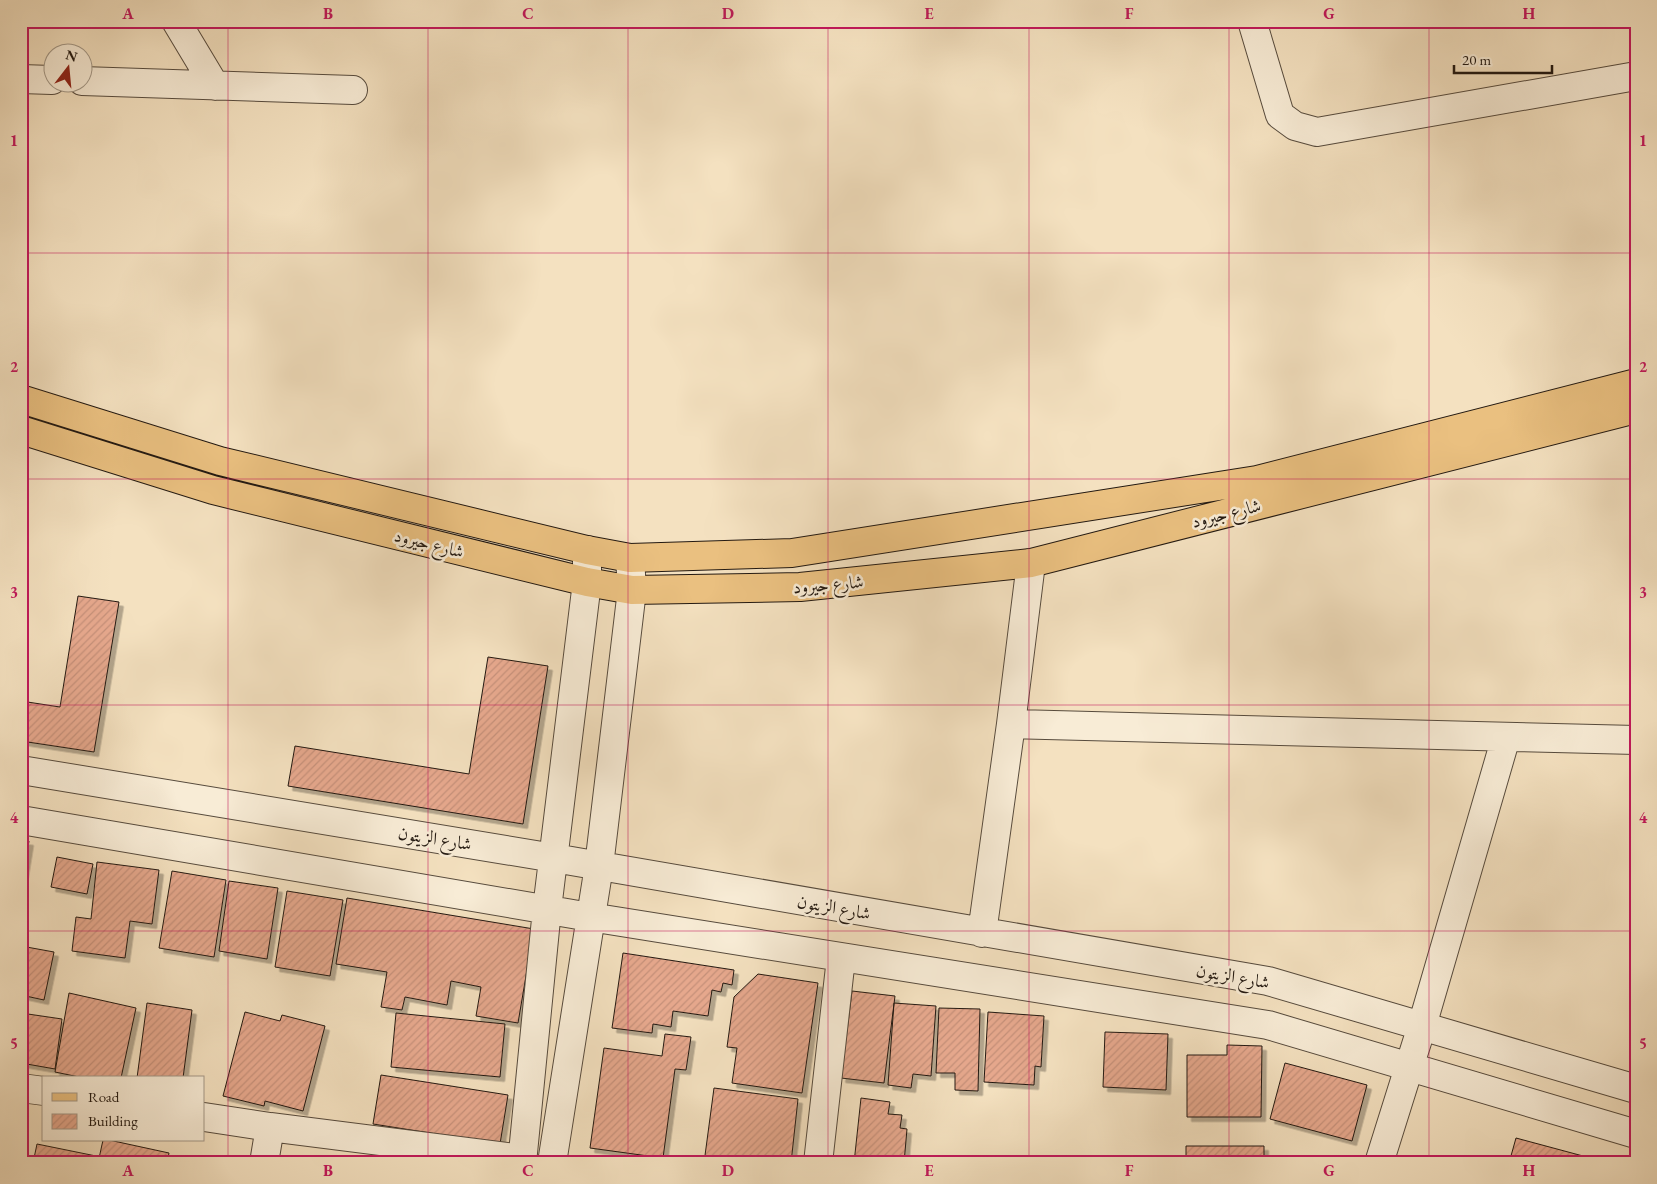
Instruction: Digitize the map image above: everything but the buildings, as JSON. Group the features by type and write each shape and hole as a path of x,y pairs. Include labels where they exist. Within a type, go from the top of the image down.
{"main road":[{"name":"شارع جيرود","path":"21,399 220,461 587,550 630,558 792,553 1257,480 1636,383"},
{"name":"شارع جيرود","path":"21,430 213,490 586,582 632,590 800,587 1031,563 1636,409"}],"street":[{"path":"176,21 215,86"},
{"path":"1252,21 1280,115 1295,126 1318,132 1636,76"},
{"path":"21,79 42,80"},
{"path":"92,81 353,90"},
{"path":"205,1117 522,1161 547,909 586,582 587,550"},
{"path":"552,1163 599,866 632,590 630,558"},
{"path":"982,933 1031,563"},
{"path":"1011,724 1636,740"},
{"path":"1379,1163 1422,1026 1506,737"},
{"name":"شارع الزيتون","path":"21,770 554,858 1268,981 1636,1089"},
{"path":"21,820 590,917 1268,1025 1636,1134"},
{"path":"818,1163 841,958"},
{"path":"21,1088 42,1091"},
{"path":"264,1163 270,1127"}]}
